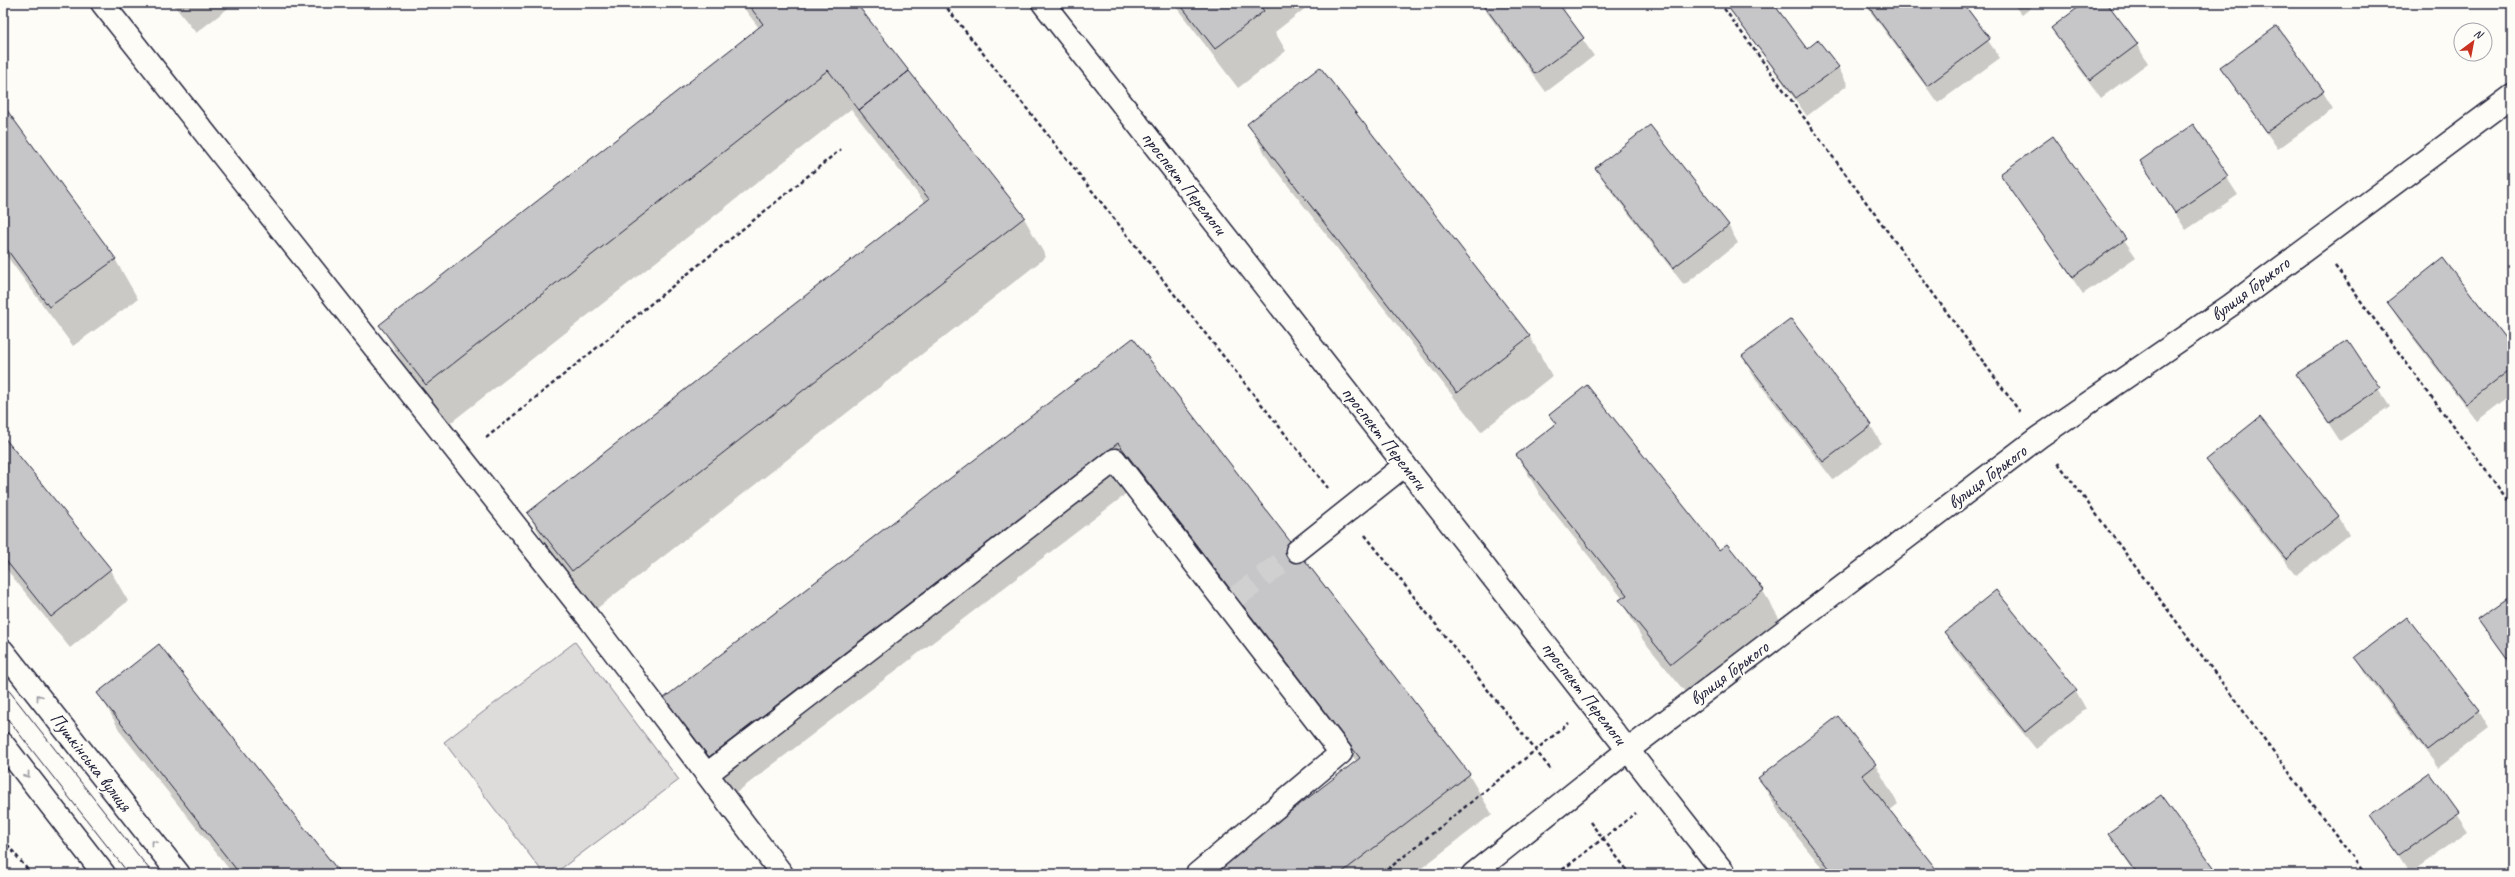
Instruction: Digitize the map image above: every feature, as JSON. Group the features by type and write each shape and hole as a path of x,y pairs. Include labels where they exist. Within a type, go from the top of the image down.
{"street":[{"path":"102,3 591,621 782,874"},
{"name":"проспект Перемоги","path":"1043,3 1724,874"},
{"name":"вулиця Горького","path":"1473,874 1628,750 2039,437 2231,305 2316,240 2512,96"},
{"path":"706,774 1115,460 1231,601 1341,753 1197,874"},
{"path":"1298,551 1405,465"},
{"name":"Пушкінська вулиця","path":"3,651 179,874"},
{"path":"3,744 104,874"}],"path":[{"path":"943,3 1536,750 1630,874"},
{"path":"462,458 841,149"},
{"path":"2316,240 2512,506"},
{"path":"1382,874 1592,704"},
{"path":"1557,874 1662,793"},
{"path":"3,839 30,874"}],"shaded area":[{"path":"575,642 679,780 554,874 544,874 444,742"}],"building":[{"path":"747,3 856,3 909,71 859,110 828,70 426,385 379,325 763,24"},
{"path":"1179,3 1258,3 1264,11 1215,49"},
{"path":"1482,3 1558,3 1584,38 1535,74"},
{"path":"1725,3 1773,3 1807,49 1818,40 1839,67 1796,98"},
{"path":"1866,3 1963,3 1990,39 1927,86"},
{"path":"2084,3 2107,3 2138,44 2090,80 2051,28"},
{"path":"2277,26 2324,91 2267,132 2220,67"},
{"path":"1320,67 1530,336 1457,393 1247,124"},
{"path":"909,71 1025,217 572,571 527,513 929,199 859,110"},
{"path":"6,109 116,259 49,307 3,244 3,111"},
{"path":"2193,124 2229,176 2175,213 2140,161"},
{"path":"1650,125 1729,225 1673,268 1595,168"},
{"path":"2053,136 2126,239 2072,277 2000,174"},
{"path":"2443,258 2512,347 2512,368 2466,404 2387,302"},
{"path":"1791,319 1872,425 1823,462 1742,356"},
{"path":"1133,338 1470,774 1340,874 1209,874 1360,758 1118,443 709,757 664,698"},
{"path":"2348,340 2380,388 2329,423 2296,374"},
{"path":"1587,385 1719,550 1727,544 1764,590 1671,664 1619,600 1627,595 1516,455 1556,424 1549,415"},
{"path":"2260,417 2339,516 2286,559 2206,460"},
{"path":"3,436 111,569 51,617 3,557"},
{"path":"1996,590 2077,690 2025,732 1944,632"},
{"path":"2512,595 2512,655 2507,659 2478,619"},
{"path":"2407,617 2479,710 2427,750 2355,657"},
{"path":"159,644 341,874 240,874 97,693"},
{"path":"1838,716 1876,764 1862,775 1940,874 1834,874 1758,778"},
{"path":"2430,773 2459,813 2399,855 2371,815"},
{"path":"2161,795 2219,874 2138,874 2108,833"}],"tunnel":[{"path":"1236,597 1297,551"}],"tram line":[{"path":"3,683 153,874"},
{"path":"3,713 129,874"}]}
